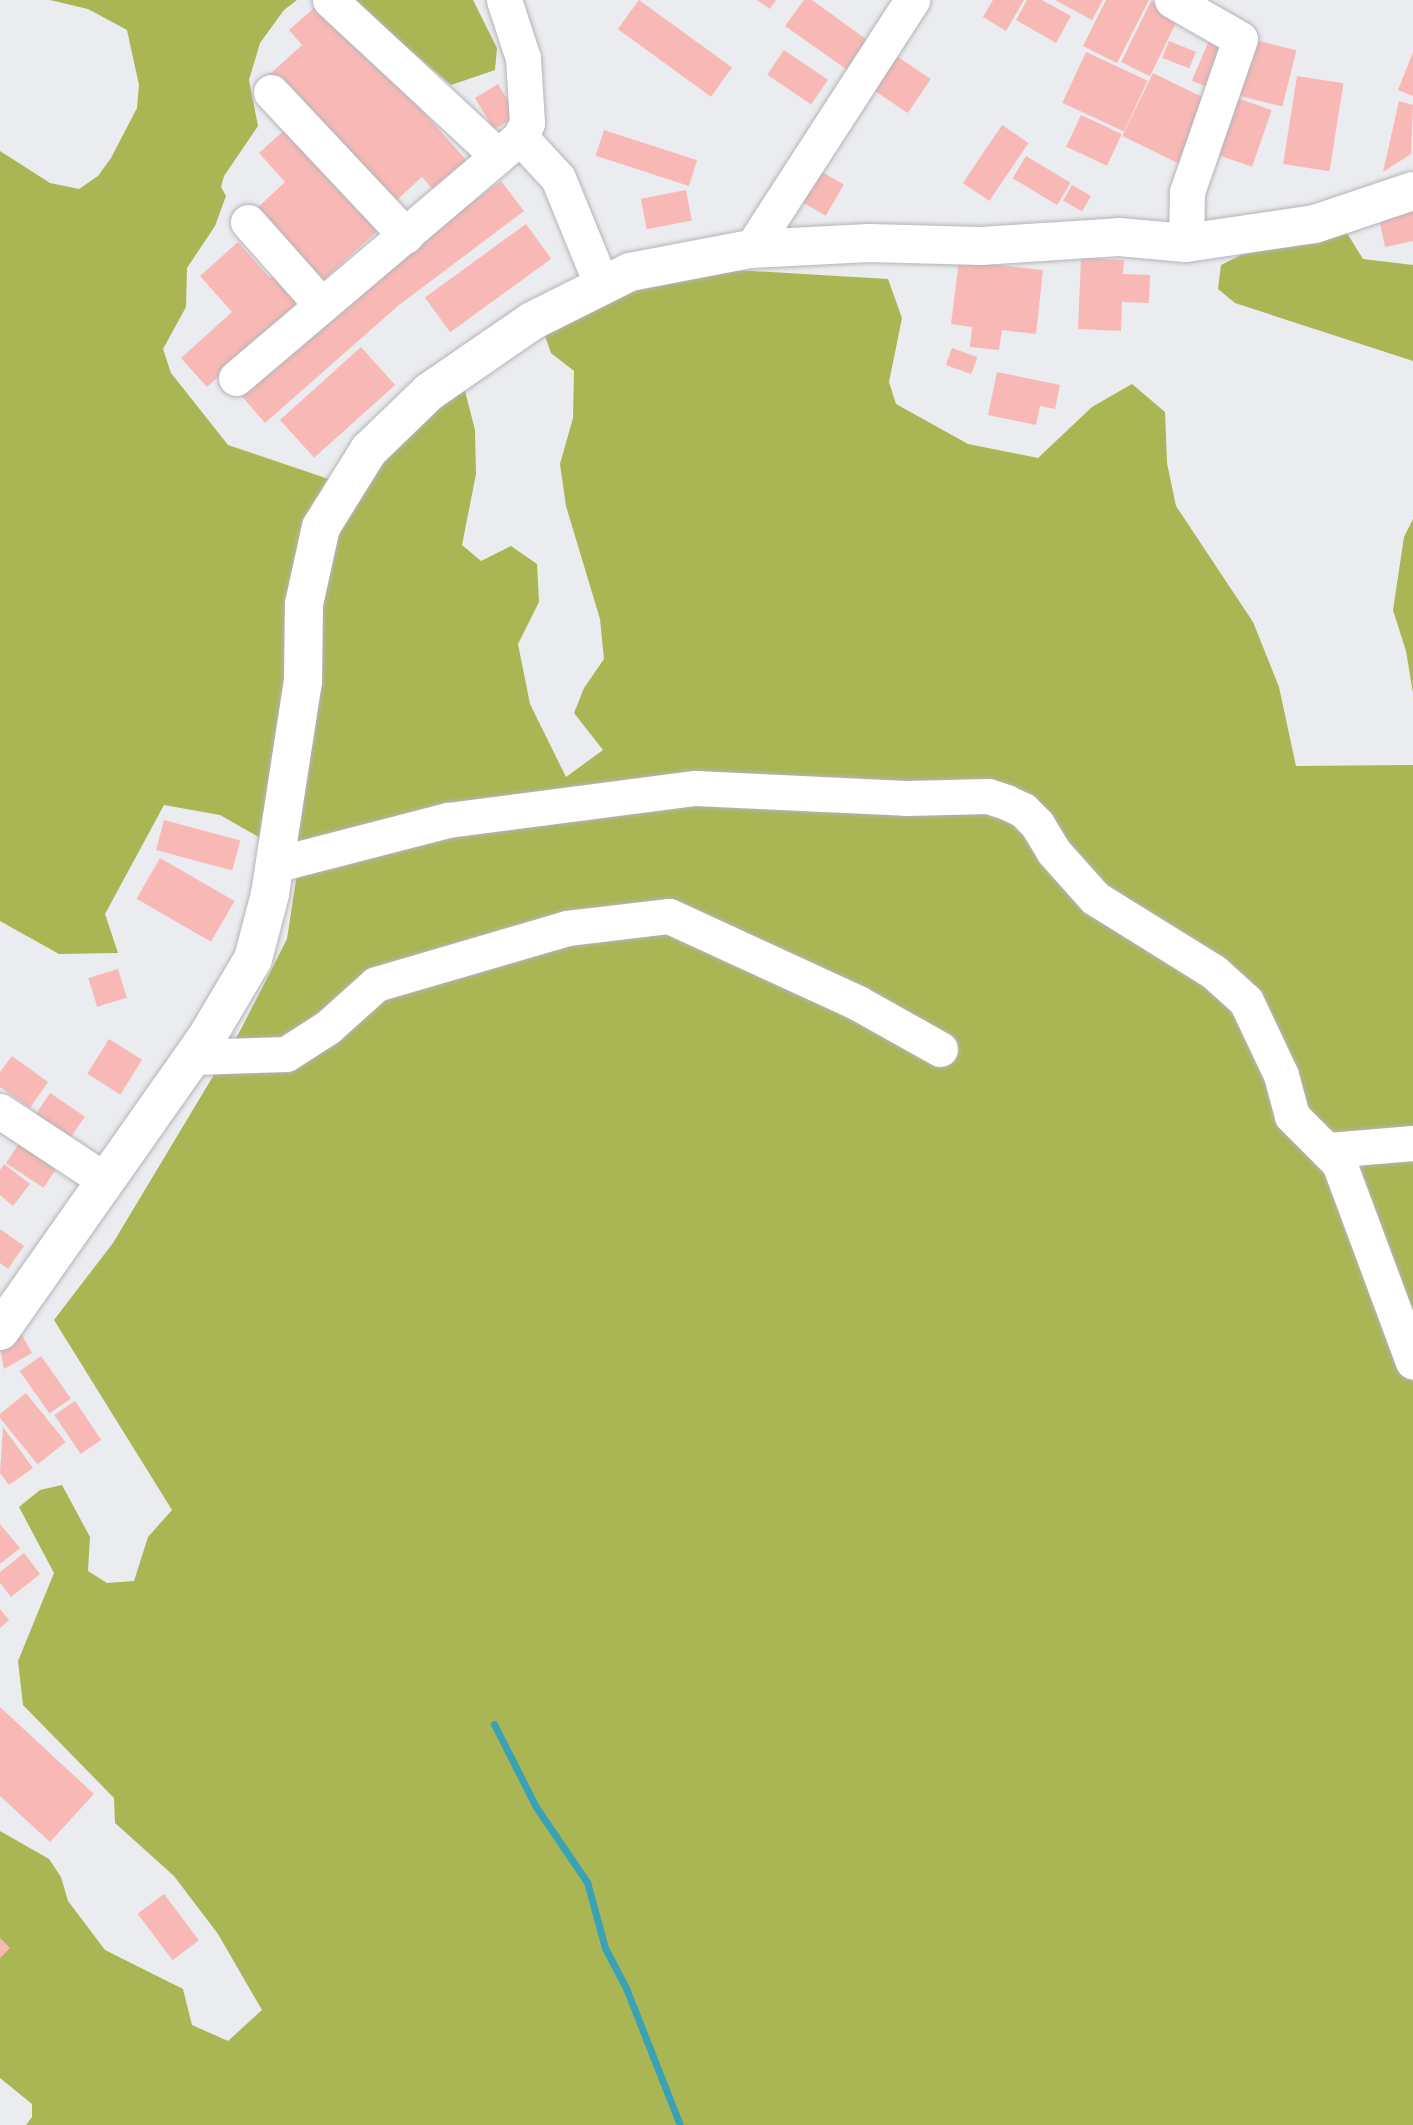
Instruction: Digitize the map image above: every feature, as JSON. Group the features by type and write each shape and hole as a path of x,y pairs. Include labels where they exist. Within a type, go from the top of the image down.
{"main road":[{"path":"3,1321 193,1057 253,959 274,865 303,682 304,604 321,527 369,450 429,392 532,321 630,272 751,249 869,243 981,246 1119,237 1186,243 1315,224 1413,191"}],"street":[{"path":"330,0 509,147 558,178 602,286"},
{"path":"236,378 320,303 406,236 509,147 527,123 523,58 504,0"},
{"path":"751,249 912,0"},
{"path":"1172,0 1240,38 1187,192 1186,243"},
{"path":"271,92 406,236"},
{"path":"248,222 320,303"},
{"path":"274,865 448,820 695,788 905,798 988,796 1023,810 1095,898 1214,972 1246,1001 1281,1075 1293,1116 1339,1163 1413,1362"},
{"path":"193,1057 286,1054 328,1027 376,984 567,928 669,916 859,1003 940,1049"},
{"path":"0,1111 106,1181"},
{"path":"1329,1150 1413,1143"}],"green space":[{"path":"50,0 297,0 284,10 260,43 249,80 258,126 224,176 221,187 226,196 215,226 187,268 186,307 163,349 171,373 228,445 358,489 412,426 464,387 475,430 476,474 462,545 481,561 511,546 537,564 539,602 518,644 530,704 566,777 603,750 574,713 584,688 604,659 600,619 566,506 560,464 573,418 574,371 551,353 543,330 614,292 736,270 888,279 902,318 889,382 896,404 968,444 1038,458 1092,407 1132,384 1165,412 1167,463 1176,506 1253,622 1279,687 1296,766 1413,765 1413,2125 26,2125 32,2117 32,2104 0,2078 0,1831 49,1859 61,1877 68,1901 105,1950 183,1989 192,2025 228,2041 262,2010 218,1934 174,1876 115,1823 114,1798 23,1705 18,1661 54,1573 19,1507 40,1490 62,1485 90,1537 88,1571 107,1583 134,1581 148,1537 172,1510 54,1320 113,1243 239,1033 287,939 299,860 220,815 164,805 105,914 118,953 59,954 0,921 0,151 50,183 79,189 98,176 111,158 137,108 139,85 127,30 88,9"},
{"path":"352,0 473,0 497,48 495,70 451,85"},
{"path":"1345,230 1363,259 1413,265 1413,361 1235,303 1218,289 1221,265 1243,254"},
{"path":"1413,519 1413,693 1406,651 1393,610 1404,537"}],"building":[{"path":"323,0 468,162 435,192 422,177 388,208 269,75 302,45 289,30"},
{"path":"639,0 732,68 711,97 618,29"},
{"path":"757,0 776,0 770,9"},
{"path":"804,0 812,0 874,45 853,74 785,26"},
{"path":"993,0 1024,0 1006,31 983,17"},
{"path":"1027,0 1042,0 1071,16 1056,43 1016,20"},
{"path":"1055,0 1103,0 1092,20"},
{"path":"1106,0 1149,0 1117,63 1083,46"},
{"path":"1151,1 1180,15 1150,76 1121,62"},
{"path":"1213,31 1239,42 1218,92 1192,81"},
{"path":"1243,37 1296,50 1282,107 1229,93"},
{"path":"1169,41 1196,52 1189,69 1162,58"},
{"path":"784,50 828,80 811,105 767,75"},
{"path":"1086,52 1148,81 1124,131 1062,103"},
{"path":"1413,52 1413,96 1398,90"},
{"path":"895,55 931,79 908,113 872,89"},
{"path":"1153,73 1215,103 1184,166 1122,136"},
{"path":"1297,76 1343,83 1329,171 1283,164"},
{"path":"498,84 517,116 494,130 475,98"},
{"path":"1231,96 1272,110 1252,167 1211,153"},
{"path":"1399,101 1413,105 1411,154 1383,172"},
{"path":"1081,115 1122,134 1107,166 1066,147"},
{"path":"292,123 384,225 317,286 252,213 285,182 259,153"},
{"path":"1002,125 1029,143 989,201 963,183"},
{"path":"604,130 697,160 689,186 596,156"},
{"path":"1026,156 1071,183 1057,205 1013,178"},
{"path":"810,165 844,184 826,216 792,196"},
{"path":"501,181 524,211 399,305 265,423 239,393 403,253"},
{"path":"1072,185 1091,196 1082,212 1063,201"},
{"path":"686,190 692,220 647,229 641,199"},
{"path":"1413,211 1413,241 1385,247 1379,218"},
{"path":"526,224 551,259 450,332 425,297"},
{"path":"238,242 270,278 277,271 303,300 207,387 181,358 232,312 200,276"},
{"path":"1081,258 1124,260 1123,274 1150,275 1149,303 1122,302 1121,331 1078,329"},
{"path":"959,261 1043,270 1036,334 1002,330 999,350 970,347 972,327 951,324"},
{"path":"361,347 395,385 314,458 280,420"},
{"path":"952,348 977,357 971,374 946,365"},
{"path":"997,372 1060,385 1055,409 1040,406 1036,425 988,415"},
{"path":"164,820 240,840 232,870 156,850"},
{"path":"160,858 234,901 211,942 136,899"},
{"path":"118,969 127,998 97,1007 88,978"},
{"path":"109,1039 142,1060 120,1094 87,1074"},
{"path":"12,1056 48,1082 30,1108 0,1087 0,1072"},
{"path":"50,1093 85,1116 70,1139 35,1115"},
{"path":"25,1134 63,1159 44,1188 6,1163"},
{"path":"4,1164 30,1184 13,1206 0,1195 0,1170"},
{"path":"0,1229 24,1246 8,1269 0,1263"},
{"path":"22,1335 32,1353 4,1369 0,1347"},
{"path":"41,1356 71,1399 50,1414 20,1371"},
{"path":"26,1393 66,1442 38,1465 0,1418 0,1414"},
{"path":"75,1401 101,1440 81,1454 54,1415"},
{"path":"3,1427 33,1468 9,1485 0,1473"},
{"path":"0,1524 20,1548 0,1564"},
{"path":"24,1553 40,1574 11,1597 0,1583 0,1572"},
{"path":"0,1609 9,1620 0,1628"},
{"path":"0,1707 94,1794 50,1842 0,1796"},
{"path":"164,1894 199,1940 173,1960 138,1914"},
{"path":"0,1938 10,1948 0,1958"}],"waterway":[{"path":"494,1724 536,1807 587,1882 605,1948 626,1988 680,2125"}]}
